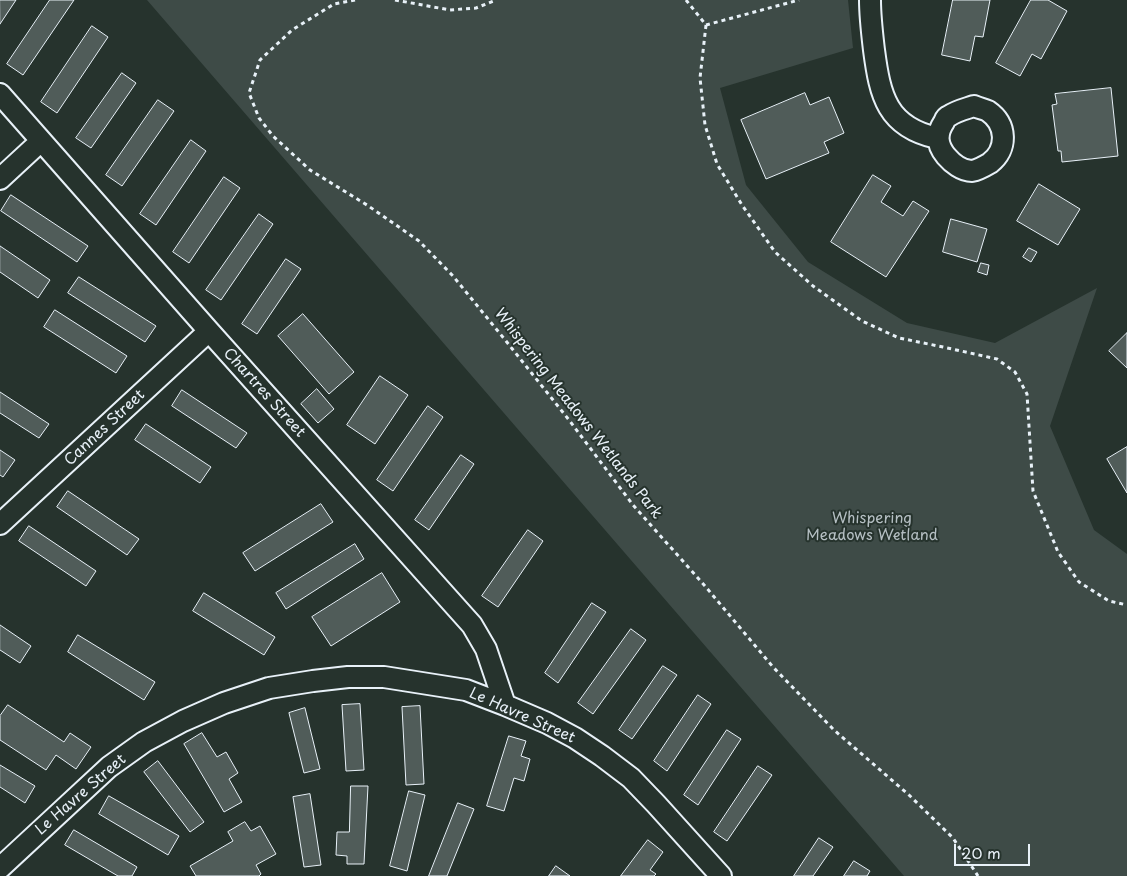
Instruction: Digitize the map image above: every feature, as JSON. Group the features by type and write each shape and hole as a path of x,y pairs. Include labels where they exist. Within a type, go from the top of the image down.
{"street":[{"path":"870,0 876,65 881,93 891,110 905,126 937,138"},
{"name":"Chartres Street","path":"0,94 472,625 486,649 505,705"},
{"path":"0,179 41,141"},
{"name":"Cannes Street","path":"0,524 209,331"},
{"name":"Le Havre Street","path":"0,868 109,767 144,742 183,721 224,703 269,688 313,680 384,677 466,690 546,723 575,738 630,778 721,876"}],"path":[{"name":"Whispering Meadows Wetlands Park","path":"355,0 334,4 292,30 260,60 249,93 259,118 273,136 310,170 368,205 419,241 453,276 569,420 633,505 706,586 773,667 834,730 909,795 952,838 978,876"},
{"path":"395,0 450,10 476,8 496,0"},
{"path":"686,0 706,24 700,78 705,125 717,164 742,205 775,252 813,286 862,321 899,338 997,359 1015,372 1027,394 1033,491 1058,552 1079,582 1109,600 1127,605"},
{"path":"706,24 799,0"}],"green space":[{"name":"Whispering Meadows Wetland","path":"147,0 848,0 853,48 720,88 746,185 808,262 907,323 995,343 1097,288 1050,426 1094,530 1127,554 1127,876 904,876"}],"building":[{"path":"0,0 16,0 0,24"},
{"path":"50,0 74,0 23,75 7,64"},
{"path":"953,0 990,0 983,37 975,36 970,61 942,55"},
{"path":"1031,0 1048,0 1067,11 1041,59 1032,54 1020,76 996,63"},
{"path":"92,26 108,37 57,113 41,102"},
{"path":"122,73 136,83 91,148 76,138"},
{"path":"1111,88 1118,156 1062,162 1061,151 1058,151 1052,105 1057,104 1055,94"},
{"path":"805,93 810,105 829,97 844,133 824,142 829,153 766,179 741,120"},
{"path":"158,100 174,111 122,186 106,175"},
{"path":"191,140 206,151 156,225 140,214"},
{"path":"873,175 891,186 881,202 903,216 913,201 929,211 886,277 831,242"},
{"path":"224,177 240,188 189,263 173,252"},
{"path":"1039,184 1080,209 1058,245 1017,221"},
{"path":"11,195 88,246 77,262 1,211"},
{"path":"259,214 273,224 221,300 206,290"},
{"path":"951,219 987,229 977,262 943,252"},
{"path":"0,246 50,280 38,298 0,272"},
{"path":"1029,248 1037,252 1031,262 1023,257"},
{"path":"286,259 301,269 257,334 242,324"},
{"path":"981,263 989,265 987,275 978,272"},
{"path":"79,277 156,326 145,342 68,293"},
{"path":"55,310 127,356 116,373 44,327"},
{"path":"303,314 354,372 329,394 278,336"},
{"path":"1127,333 1127,368 1109,351"},
{"path":"380,376 408,395 375,444 347,425"},
{"path":"317,389 334,409 318,423 301,404"},
{"path":"182,390 247,433 236,448 172,406"},
{"path":"0,392 49,424 39,438 0,413"},
{"path":"428,406 443,417 393,491 377,480"},
{"path":"146,424 211,467 200,483 135,440"},
{"path":"1127,447 1127,493 1107,459"},
{"path":"0,450 15,460 3,477 0,475"},
{"path":"461,455 474,464 429,530 415,520"},
{"path":"68,491 139,539 127,555 57,507"},
{"path":"321,504 333,522 255,571 243,553"},
{"path":"29,526 96,571 86,586 19,541"},
{"path":"528,530 543,541 498,607 482,596"},
{"path":"355,544 364,559 286,609 276,593"},
{"path":"382,573 400,602 331,646 312,617"},
{"path":"204,593 275,637 264,655 193,611"},
{"path":"592,603 606,612 558,683 545,673"},
{"path":"0,625 31,646 20,663 0,650"},
{"path":"631,629 646,640 593,714 578,703"},
{"path":"78,635 155,682 144,700 68,652"},
{"path":"663,666 677,675 632,739 619,730"},
{"path":"698,695 711,704 667,771 654,761"},
{"path":"360,704 364,770 346,771 342,705"},
{"path":"8,705 64,742 70,733 91,747 76,769 56,755 46,770 0,740 0,716"},
{"path":"420,706 424,784 406,785 402,707"},
{"path":"305,708 320,769 304,773 289,713"},
{"path":"727,730 741,739 698,805 684,795"},
{"path":"202,733 217,757 226,752 238,773 229,779 242,802 224,812 184,744"},
{"path":"509,736 526,741 521,756 530,759 524,781 514,778 504,811 487,806"},
{"path":"158,761 204,822 190,832 144,772"},
{"path":"0,765 35,786 25,803 0,787"},
{"path":"758,766 772,775 727,841 714,832"},
{"path":"351,786 368,786 364,864 347,864 347,856 336,855 337,832 349,832"},
{"path":"409,791 425,795 407,871 390,866"},
{"path":"310,794 321,865 304,867 293,797"},
{"path":"109,796 179,836 168,855 99,814"},
{"path":"458,803 474,809 447,876 429,876"},
{"path":"245,822 251,831 260,826 276,854 256,865 261,874 259,876 196,876 190,866 233,841 228,832"},
{"path":"74,830 137,867 132,876 118,876 65,845"},
{"path":"819,838 833,847 813,876 794,876"},
{"path":"648,840 663,852 650,870 656,874 654,876 621,876"},
{"path":"854,861 870,871 867,876 844,876"},
{"path":"556,866 570,876 549,876"}]}
